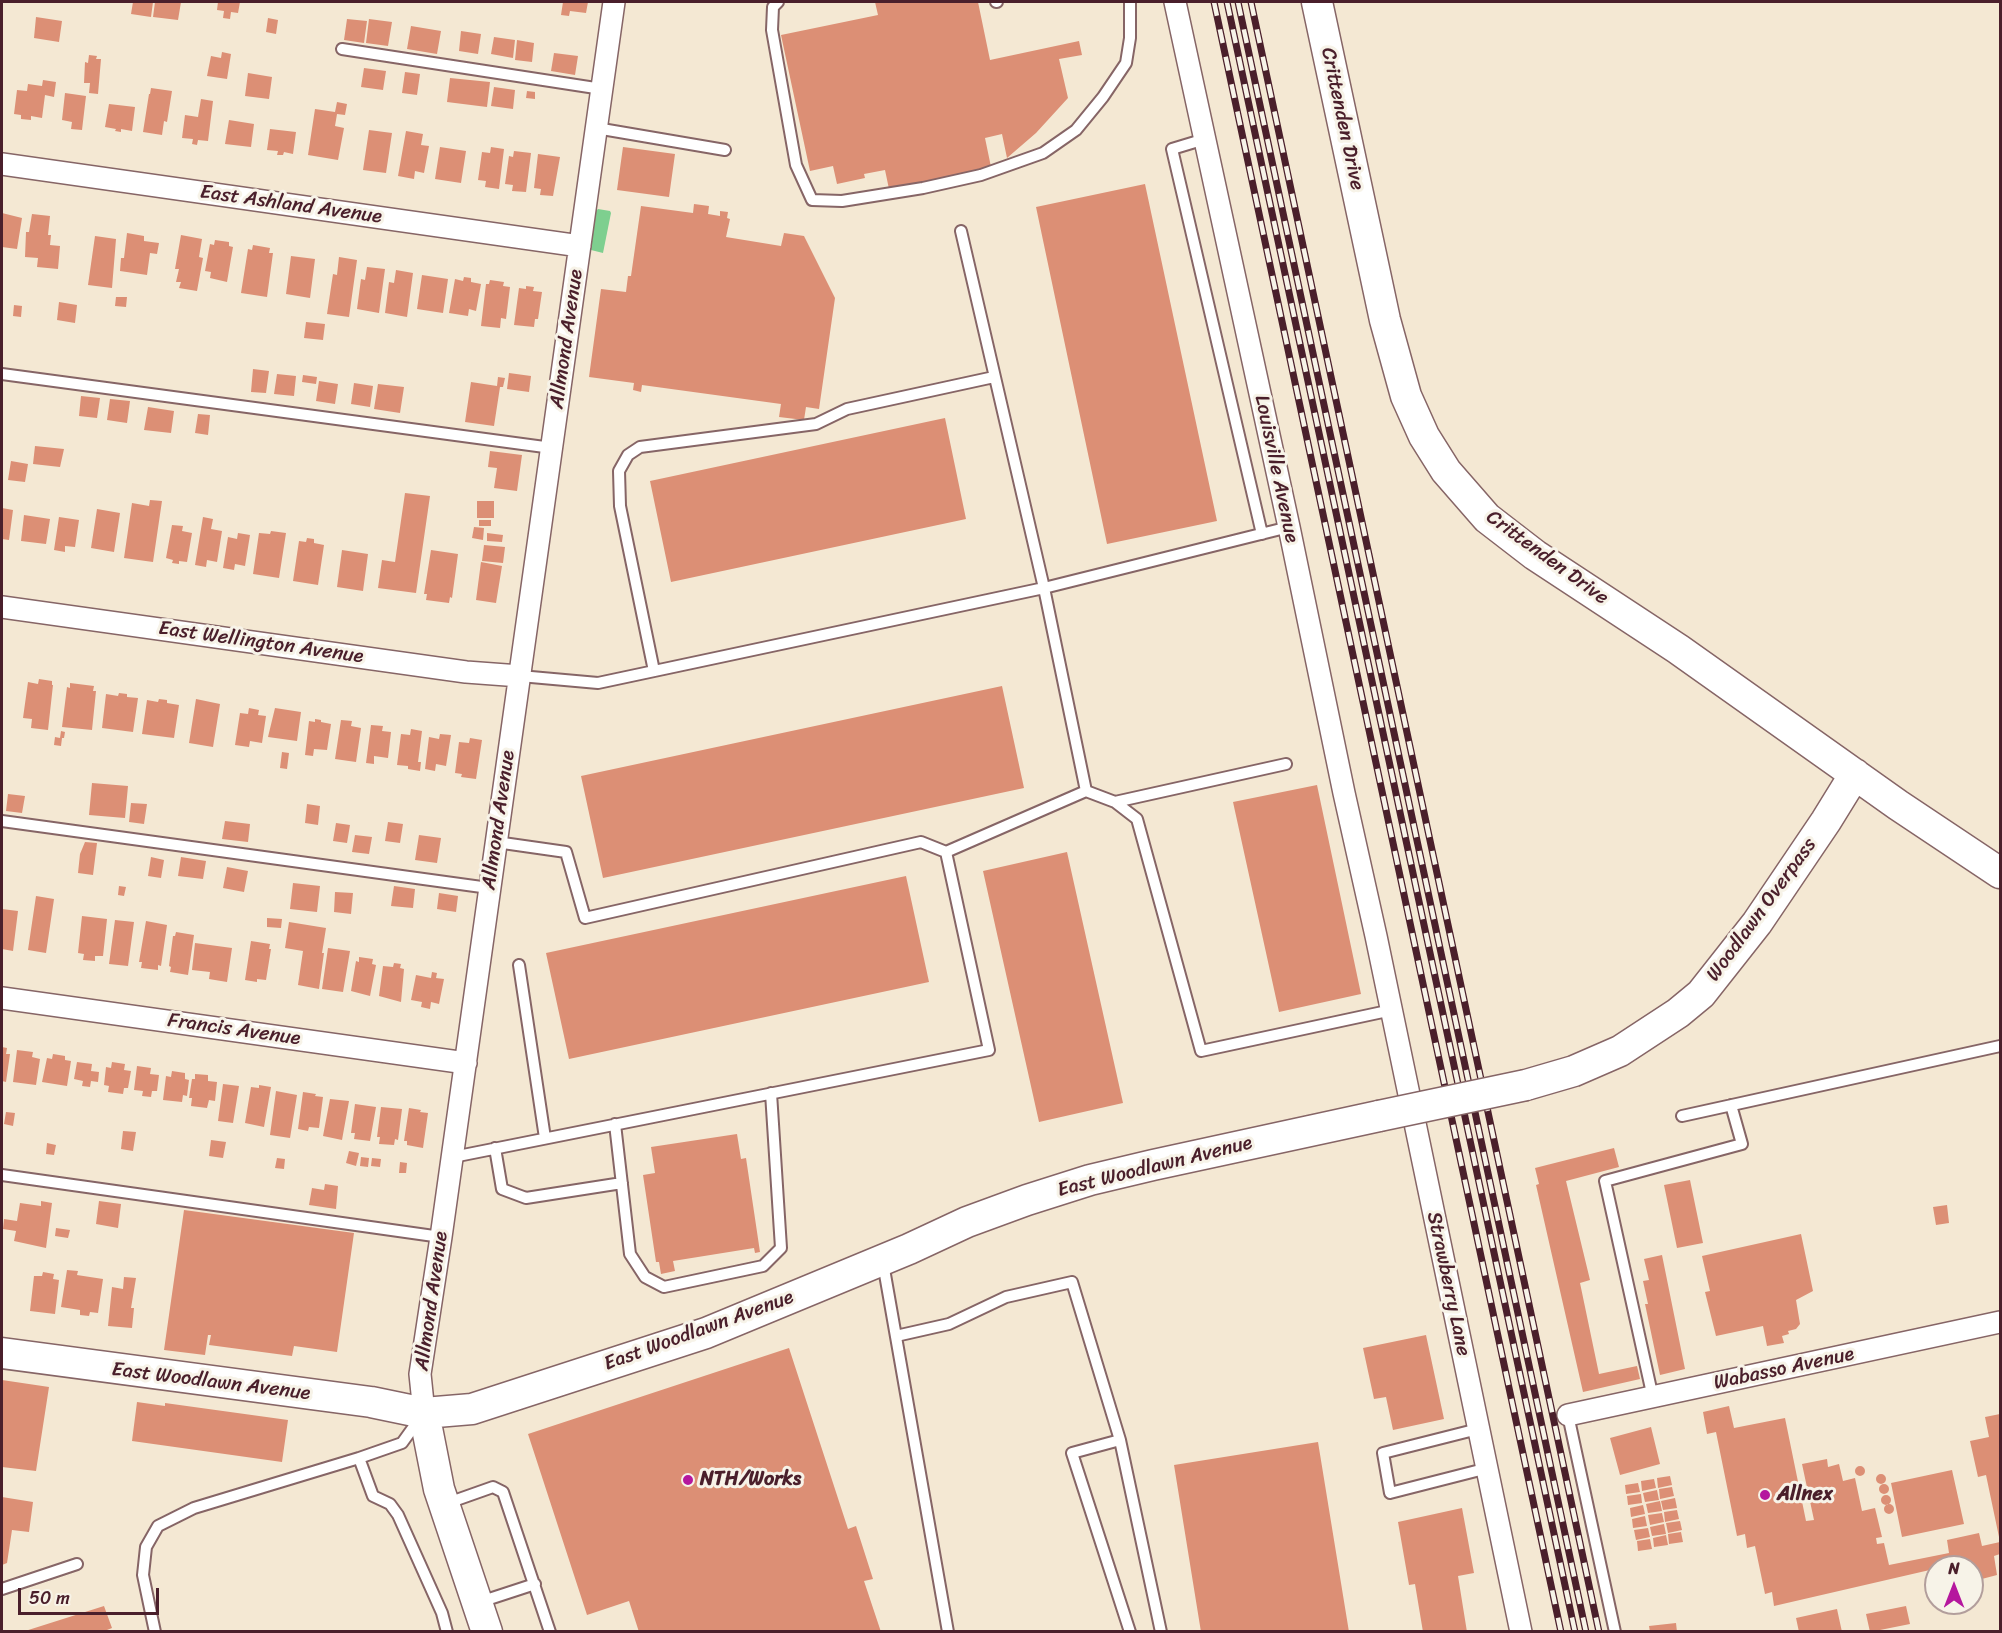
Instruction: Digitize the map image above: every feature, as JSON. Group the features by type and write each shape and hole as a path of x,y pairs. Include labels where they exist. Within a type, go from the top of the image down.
{"main road":[{"name":"Crittenden Drive","path":"1317,2 1385,320 1406,396 1424,436 1446,471 1487,518 1535,555 1687,656 2001,873"},
{"name":"Woodlawn Overpass","path":"1379,1116 1526,1085 1574,1071 1620,1052 1678,1013 1701,994 1757,924 1855,774"},
{"name":"East Woodlawn Avenue","path":"2,1353 371,1402 424,1413 472,1409 706,1333 967,1222 1027,1200 1090,1180 1379,1116"},
{"name":"Allmond Avenue","path":"424,1413 439,1489 487,1632"}],"street":[{"name":"Allmond Avenue","path":"424,1413 420,1374 453,1156 614,2"},
{"name":"Louisville Avenue","path":"1175,2 1376,936"},
{"name":"East Ashland Avenue","path":"2,164 580,246"},
{"name":"East Wellington Avenue","path":"2,607 466,672 520,676"},
{"name":"Strawberry Lane","path":"1376,936 1521,1632"},
{"name":"Francis Avenue","path":"2,998 466,1063"},
{"name":"Wabasso Avenue","path":"1568,1415 2001,1322"}],"lane":[{"path":"778,2 773,7 772,30 796,165 812,200 842,201 981,176 1043,153 1076,130 1103,97 1126,63 1130,38 1130,2"},
{"path":"342,49 602,88"},
{"path":"597,128 725,150"},
{"path":"1205,140 1172,149 1262,534"},
{"path":"961,231 1044,588 1086,791"},
{"path":"2,374 552,448"},
{"path":"654,671 620,506 620,471 628,455 640,447 816,424 847,409 994,377"},
{"path":"520,676 598,683 1044,588 1289,527"},
{"path":"1115,802 1286,764"},
{"path":"496,842 566,852 585,918 921,842 946,852 1086,791 1115,802 1137,819 1201,1050 1392,1010"},
{"path":"2,821 489,888"},
{"path":"453,1156 989,1050 946,852"},
{"path":"519,965 545,1138"},
{"path":"1682,1116 2001,1046"},
{"path":"615,1124 630,1254 645,1277 664,1287 763,1266 782,1248 771,1093"},
{"path":"1653,1398 1605,1181 1742,1144 1731,1105"},
{"path":"495,1148 502,1189 526,1198 622,1183"},
{"path":"2,1175 441,1237"},
{"path":"882,1260 948,1632"},
{"path":"896,1336 949,1324 1006,1297 1072,1282 1120,1440 1161,1632"},
{"path":"155,1632 143,1575 146,1547 158,1526 194,1508 402,1443 424,1413"},
{"path":"1568,1415 1615,1632"},
{"path":"1478,1429 1383,1453 1390,1493 1488,1468"},
{"path":"1120,1440 1072,1453 1130,1632"},
{"path":"359,1458 373,1496 390,1504 398,1515 442,1613 447,1632"},
{"path":"444,1505 493,1487 503,1492 550,1632"},
{"path":"2,1589 77,1564"},
{"path":"477,1603 534,1584"}],"green space":[{"path":"598,209 611,213 603,253 591,250 595,212"}],"building":[{"path":"133,2 153,2 151,17 131,14"},
{"path":"155,2 181,2 178,20 153,17"},
{"path":"218,2 240,2 238,13 231,12 230,19 223,18 224,11 217,10"},
{"path":"563,2 588,2 586,13 570,11 569,16 561,15"},
{"path":"875,2 978,2 990,60 1079,41 1082,55 1059,59 1068,98 1036,133 1007,158 1002,134 985,138 991,167 889,189 885,170 864,174 865,178 837,184 833,166 810,171 781,35 878,15"},
{"path":"36,17 62,21 59,42 34,38"},
{"path":"268,18 278,20 276,34 266,32"},
{"path":"347,19 367,21 364,43 344,40"},
{"path":"369,19 392,22 388,46 366,43"},
{"path":"411,26 441,31 437,54 407,49"},
{"path":"461,31 481,34 478,54 459,51"},
{"path":"494,37 515,40 513,58 491,54"},
{"path":"517,40 534,43 532,62 515,60"},
{"path":"222,52 231,54 227,79 207,76 211,56 221,58"},
{"path":"554,53 578,56 575,75 551,71"},
{"path":"89,55 101,59 98,94 89,93 90,83 84,83 85,62 88,63"},
{"path":"364,68 386,71 383,90 361,87"},
{"path":"405,72 420,74 417,95 402,93"},
{"path":"248,73 272,77 269,99 245,96"},
{"path":"450,78 490,82 487,107 447,102"},
{"path":"43,80 56,82 54,97 45,95 42,118 31,116 31,120 21,119 21,115 14,114 17,90 27,91 28,84 42,86"},
{"path":"494,87 515,90 513,109 491,106"},
{"path":"151,88 172,91 167,122 164,121 162,135 143,132"},
{"path":"527,91 535,92 535,99 526,98"},
{"path":"65,93 86,96 82,130 71,129 72,122 62,120"},
{"path":"201,99 213,101 208,141 198,140 197,145 192,144 193,139 182,138 185,115 198,117"},
{"path":"337,102 347,104 345,115 337,114 335,126 344,128 338,160 308,155 315,109 335,112"},
{"path":"109,104 135,107 132,131 121,129 121,132 105,127"},
{"path":"229,120 254,124 251,147 225,144"},
{"path":"270,129 296,132 293,154 284,152 283,155 277,155 278,151 267,150"},
{"path":"369,130 392,133 386,173 363,170"},
{"path":"406,131 423,134 421,145 429,146 424,173 415,171 414,179 398,176"},
{"path":"440,147 466,151 461,183 435,179"},
{"path":"491,147 504,149 499,189 485,187 486,181 478,180 482,152 490,153"},
{"path":"623,147 675,154 669,197 617,190"},
{"path":"514,151 531,153 526,192 512,191 513,185 505,184 509,156 513,157"},
{"path":"538,154 560,157 553,196 540,195 541,189 534,188"},
{"path":"1145,184 1217,521 1107,544 1036,207"},
{"path":"694,204 709,206 708,214 720,216 720,211 728,212 727,218 730,219 726,237 781,246 784,233 804,236 835,298 819,409 806,407 804,420 779,417 781,404 642,385 641,392 633,390 634,383 589,377 601,289 626,292 628,276 631,276 641,206 693,213"},
{"path":"2,213 22,218 17,249 2,247"},
{"path":"32,214 50,216 48,235 51,235 50,245 60,246 58,269 37,267 38,258 25,257 26,232 29,232"},
{"path":"127,233 144,236 144,241 159,243 157,254 150,253 147,275 120,271"},
{"path":"181,235 202,239 199,257 203,258 197,291 179,288 181,282 176,282 179,269 175,269"},
{"path":"95,236 116,239 112,288 88,285"},
{"path":"215,240 229,242 229,246 233,247 227,282 210,278 211,272 205,271 210,244 214,245"},
{"path":"253,245 270,248 269,253 273,253 267,297 241,293 248,249 252,250"},
{"path":"291,256 315,259 310,298 286,294"},
{"path":"339,257 357,260 349,317 327,314 333,274 337,275"},
{"path":"367,267 385,269 379,313 357,309 361,279 365,280"},
{"path":"396,270 413,273 407,317 385,313 389,282 394,283"},
{"path":"422,275 448,279 443,313 417,309"},
{"path":"464,277 471,278 471,282 481,284 476,311 469,309 468,316 449,313 455,279 463,281"},
{"path":"490,280 504,282 503,286 510,287 506,319 501,318 500,328 481,326 486,284 489,284"},
{"path":"526,286 534,287 533,291 542,292 538,319 535,319 534,327 514,325 519,288 526,289"},
{"path":"116,297 127,297 126,307 115,306"},
{"path":"59,302 77,305 75,323 57,320"},
{"path":"14,305 22,306 21,317 13,316"},
{"path":"306,322 325,324 323,340 304,338"},
{"path":"253,369 269,371 266,393 251,392"},
{"path":"509,373 531,376 529,392 507,389"},
{"path":"277,374 296,376 294,396 274,394"},
{"path":"303,375 317,377 316,384 302,382"},
{"path":"498,377 505,378 503,387 500,387 494,426 465,422 471,382 497,386"},
{"path":"319,381 338,384 335,404 316,401"},
{"path":"354,383 373,386 370,407 351,404"},
{"path":"378,384 404,387 400,413 374,409"},
{"path":"81,396 100,398 97,418 79,416"},
{"path":"110,399 130,401 127,423 107,420"},
{"path":"148,407 174,411 171,433 144,430"},
{"path":"198,414 210,415 208,435 195,433"},
{"path":"945,418 966,519 671,582 650,481"},
{"path":"35,446 64,449 60,467 33,464"},
{"path":"490,451 522,455 517,491 494,488 497,468 488,467"},
{"path":"11,461 28,464 25,482 8,480"},
{"path":"405,493 430,496 416,593 378,588 382,560 395,562"},
{"path":"150,500 162,501 153,562 124,558 132,503 149,506"},
{"path":"477,501 494,501 494,518 477,518"},
{"path":"2,508 13,510 9,540 2,539"},
{"path":"97,509 120,513 114,552 91,548"},
{"path":"24,515 50,519 46,544 21,541"},
{"path":"59,517 79,520 75,547 65,546 65,552 54,550"},
{"path":"203,517 213,519 211,529 222,531 217,562 207,560 206,567 195,565"},
{"path":"479,520 491,520 491,526 479,526"},
{"path":"172,525 183,526 182,531 192,533 187,562 172,563 173,560 166,558"},
{"path":"474,527 484,528 483,540 472,538"},
{"path":"271,531 286,533 279,578 253,574 259,533 270,534"},
{"path":"238,533 250,535 245,566 235,564 234,570 223,568 228,537 237,539"},
{"path":"487,533 503,535 502,542 487,541"},
{"path":"307,538 314,539 314,543 324,545 318,585 293,581 299,541 306,542"},
{"path":"484,545 505,547 503,563 482,561"},
{"path":"342,550 368,554 363,591 337,587"},
{"path":"431,550 458,554 452,598 450,597 449,603 426,600 427,594 424,594"},
{"path":"481,562 502,566 496,603 476,600"},
{"path":"39,679 52,681 53,685 48,730 31,728 32,719 23,718 28,682 38,684"},
{"path":"70,683 94,686 93,691 96,691 92,730 62,727 67,687 70,688"},
{"path":"1002,686 1024,788 603,878 581,776"},
{"path":"119,693 127,694 127,697 138,698 133,732 102,728 106,694 118,696"},
{"path":"159,699 179,705 174,738 142,734 147,700 158,702"},
{"path":"196,699 220,704 213,747 189,743"},
{"path":"249,708 259,710 258,715 266,716 262,743 250,741 249,747 235,745 240,713 248,714"},
{"path":"275,708 301,712 297,741 268,737"},
{"path":"315,719 331,724 327,750 314,749 313,756 305,755 309,721 315,722"},
{"path":"341,720 352,721 351,726 361,728 356,762 335,759"},
{"path":"371,725 383,726 382,731 391,732 388,758 374,756 374,764 366,763"},
{"path":"411,729 422,731 418,762 421,762 420,771 408,769 408,766 397,765 401,734 410,735"},
{"path":"61,731 65,732 61,746 54,745 55,737 60,738"},
{"path":"440,734 451,735 446,766 436,764 435,771 425,769 429,737 439,739"},
{"path":"470,738 482,740 476,779 461,777 462,774 455,773 459,742 469,743"},
{"path":"282,752 289,753 287,769 280,768"},
{"path":"92,783 128,786 125,818 89,815"},
{"path":"1317,785 1361,994 1279,1012 1233,802"},
{"path":"8,794 25,796 22,813 6,811"},
{"path":"131,803 147,804 144,824 129,822"},
{"path":"307,804 320,806 318,825 305,823"},
{"path":"225,821 250,824 248,842 222,839"},
{"path":"388,822 403,824 400,843 385,841"},
{"path":"336,823 350,825 347,843 333,841"},
{"path":"355,835 372,837 369,854 352,852"},
{"path":"419,835 441,838 437,863 415,860"},
{"path":"85,842 97,843 93,875 78,873 80,854"},
{"path":"1067,852 1123,1103 1039,1122 983,871"},
{"path":"151,857 164,860 161,878 148,876"},
{"path":"181,857 206,861 203,879 178,876"},
{"path":"227,867 248,871 244,892 223,888"},
{"path":"906,876 929,982 569,1059 546,953"},
{"path":"293,883 320,886 317,912 290,909"},
{"path":"119,886 126,887 124,896 118,895"},
{"path":"394,886 415,889 413,908 391,906"},
{"path":"335,892 353,893 351,914 334,912"},
{"path":"439,893 458,896 456,912 437,909"},
{"path":"36,896 54,899 46,953 28,950"},
{"path":"2,909 18,911 13,951 2,949"},
{"path":"82,916 107,919 103,956 95,956 95,961 83,960 84,954 78,953"},
{"path":"267,918 282,919 281,928 267,927"},
{"path":"115,920 134,922 128,966 109,964"},
{"path":"146,921 167,925 161,966 158,965 158,970 141,968 142,962 139,962"},
{"path":"289,922 326,928 319,989 298,985 303,951 285,948"},
{"path":"176,932 194,935 188,975 170,972 173,936"},
{"path":"251,941 270,944 266,980 257,979 257,982 245,980"},
{"path":"195,943 232,948 227,982 209,979 210,972 192,970"},
{"path":"328,948 350,951 343,992 322,989"},
{"path":"359,957 373,959 372,964 376,965 370,996 351,991 356,961 359,962"},
{"path":"394,963 401,964 400,968 404,969 401,1002 379,996 383,966 393,967"},
{"path":"432,972 437,973 436,978 444,979 439,1004 431,1002 430,1009 421,1007 422,1002 411,1000 416,975 431,978"},
{"path":"2,1047 7,1048 6,1054 10,1054 6,1082 2,1081"},
{"path":"17,1050 33,1052 32,1057 40,1059 36,1085 13,1082"},
{"path":"53,1054 65,1056 65,1060 71,1061 67,1086 42,1082 47,1058 52,1059"},
{"path":"77,1062 92,1064 91,1071 99,1072 98,1082 91,1081 90,1087 82,1086 83,1081 74,1079"},
{"path":"112,1062 125,1064 124,1070 131,1071 128,1088 124,1088 123,1094 108,1092 109,1086 104,1085 106,1067 111,1068"},
{"path":"137,1066 151,1068 150,1074 159,1075 157,1091 152,1091 151,1097 142,1096 143,1091 134,1090"},
{"path":"172,1071 185,1073 185,1079 189,1080 187,1096 183,1095 182,1102 163,1100 166,1076 171,1077"},
{"path":"195,1074 208,1075 208,1081 217,1082 215,1101 209,1100 207,1108 191,1106 192,1098 189,1098"},
{"path":"223,1084 239,1086 233,1123 218,1121"},
{"path":"259,1085 271,1087 264,1127 245,1123 251,1087 259,1088"},
{"path":"276,1091 297,1095 290,1138 270,1135"},
{"path":"303,1092 323,1097 319,1128 309,1127 308,1131 298,1129"},
{"path":"330,1099 349,1101 342,1140 323,1136"},
{"path":"355,1104 376,1107 370,1141 354,1139 355,1133 351,1133"},
{"path":"381,1107 402,1109 398,1140 395,1139 394,1145 379,1144 380,1137 377,1137"},
{"path":"409,1108 428,1113 423,1148 407,1145 407,1141 404,1141"},
{"path":"6,1112 15,1113 13,1126 4,1124"},
{"path":"123,1131 136,1132 133,1151 121,1149"},
{"path":"737,1134 741,1159 746,1158 760,1252 755,1253 754,1248 673,1261 675,1271 661,1274 659,1262 656,1262 643,1175 655,1173 651,1147"},
{"path":"211,1140 226,1142 223,1158 209,1156"},
{"path":"47,1143 56,1145 54,1155 46,1154"},
{"path":"1614,1148 1619,1167 1566,1181 1590,1280 1580,1283 1599,1374 1637,1366 1640,1379 1583,1392 1536,1185 1539,1184 1535,1168"},
{"path":"349,1151 359,1153 356,1166 346,1163"},
{"path":"361,1157 369,1158 368,1167 360,1166"},
{"path":"277,1158 285,1159 284,1169 275,1168"},
{"path":"372,1158 381,1159 380,1167 371,1166"},
{"path":"400,1162 407,1163 406,1173 399,1173"},
{"path":"1690,1180 1703,1243 1677,1248 1664,1185"},
{"path":"325,1184 338,1186 336,1209 309,1205 312,1188 324,1190"},
{"path":"41,1201 52,1203 46,1248 14,1241 16,1231 3,1229 4,1219 17,1221 20,1203 41,1206"},
{"path":"99,1201 121,1204 118,1228 96,1224"},
{"path":"1947,1205 1949,1223 1936,1225 1933,1207"},
{"path":"184,1210 354,1233 337,1352 294,1346 292,1356 209,1345 211,1335 208,1335 205,1355 164,1350"},
{"path":"56,1228 70,1230 68,1238 55,1236"},
{"path":"1801,1234 1813,1291 1796,1300 1800,1324 1796,1329 1782,1336 1784,1343 1767,1346 1763,1326 1716,1336 1705,1292 1710,1291 1702,1256"},
{"path":"1662,1255 1685,1369 1660,1375 1645,1304 1648,1304 1643,1281 1649,1280 1644,1259"},
{"path":"67,1270 78,1271 77,1275 103,1279 98,1313 90,1312 89,1316 80,1315 80,1310 61,1307"},
{"path":"43,1272 54,1274 53,1279 59,1280 55,1314 30,1311 34,1276 42,1276"},
{"path":"124,1277 136,1278 131,1308 134,1308 132,1328 108,1326 112,1287 123,1289"},
{"path":"1426,1335 1444,1419 1393,1430 1386,1397 1374,1399 1363,1348"},
{"name":"NTH/Works","path":"789,1348 848,1529 856,1526 873,1579 864,1581 881,1632 639,1632 629,1601 587,1615 528,1434"},
{"path":"2,1380 49,1387 36,1471 2,1467"},
{"path":"137,1402 165,1406 165,1403 288,1420 282,1462 132,1441"},
{"name":"Allnex","path":"1729,1406 1734,1428 1785,1418 1806,1521 1814,1520 1802,1464 1827,1459 1828,1467 1839,1464 1843,1481 1855,1478 1862,1511 1875,1508 1882,1537 1876,1538 1877,1544 1884,1543 1889,1565 1924,1558 1924,1571 1774,1606 1772,1592 1765,1594 1755,1546 1747,1548 1745,1534 1737,1536 1716,1432 1707,1434 1703,1412"},
{"path":"2000,1414 1999,1537 1986,1475 1978,1477 1970,1441 1989,1437 1985,1417"},
{"path":"1651,1427 1660,1464 1620,1475 1610,1438"},
{"path":"1318,1442 1349,1632 1201,1632 1174,1465"},
{"path":"1860,1466 1865,1471 1860,1476 1855,1471"},
{"path":"1952,1470 1964,1524 1902,1537 1891,1483"},
{"path":"1881,1474 1886,1479 1881,1484 1876,1479"},
{"path":"1670,1476 1672,1485 1658,1488 1657,1478"},
{"path":"1654,1479 1656,1488 1642,1491 1641,1481"},
{"path":"1638,1483 1640,1492 1626,1494 1625,1485"},
{"path":"1884,1484 1889,1489 1884,1494 1879,1489"},
{"path":"1672,1487 1674,1496 1660,1499 1659,1489"},
{"path":"1657,1490 1659,1500 1645,1502 1643,1493"},
{"path":"1641,1494 1642,1503 1628,1505 1627,1496"},
{"path":"1886,1495 1891,1500 1886,1505 1881,1500"},
{"path":"2,1497 33,1502 29,1532 12,1530 7,1563 2,1565"},
{"path":"1675,1498 1677,1508 1663,1510 1661,1501"},
{"path":"1660,1501 1662,1511 1648,1513 1646,1504"},
{"path":"1889,1504 1894,1509 1889,1514 1884,1509"},
{"path":"1643,1505 1645,1514 1631,1517 1630,1508"},
{"path":"1462,1508 1474,1573 1458,1576 1467,1632 1423,1632 1415,1584 1409,1585 1398,1522"},
{"path":"1677,1510 1679,1519 1665,1522 1664,1512"},
{"path":"1662,1513 1664,1522 1650,1525 1648,1515"},
{"path":"1645,1516 1647,1526 1633,1528 1632,1519"},
{"path":"1680,1521 1682,1530 1668,1533 1666,1523"},
{"path":"1664,1524 1666,1534 1652,1536 1650,1527"},
{"path":"1648,1528 1650,1537 1636,1540 1634,1530"},
{"path":"1681,1532 1683,1542 1669,1544 1668,1534"},
{"name":"Allnex","path":"1979,1533 1982,1546 2000,1542 2000,1554 1994,1556 1997,1575 1984,1578 1984,1555 1939,1555 1949,1553 1947,1540"},
{"path":"1666,1535 1668,1545 1654,1547 1653,1538"},
{"path":"1650,1539 1652,1549 1638,1551 1637,1541"},
{"path":"104,1606 112,1628 102,1632 22,1632"},
{"path":"1906,1606 1910,1624 1870,1632 1866,1614"},
{"path":"1837,1609 1842,1632 1799,1632 1796,1618"},
{"path":"1676,1623 1677,1632 1650,1632 1649,1626"}],"railway":[{"path":"1214,2 1561,1632"},
{"path":"1227,2 1575,1632"},
{"path":"1238,2 1586,1632"},
{"path":"1251,2 1599,1632"}],"place":[{"name":"NTH/Works","path":"688,1480"},
{"name":"Allnex","path":"1765,1495"}]}
